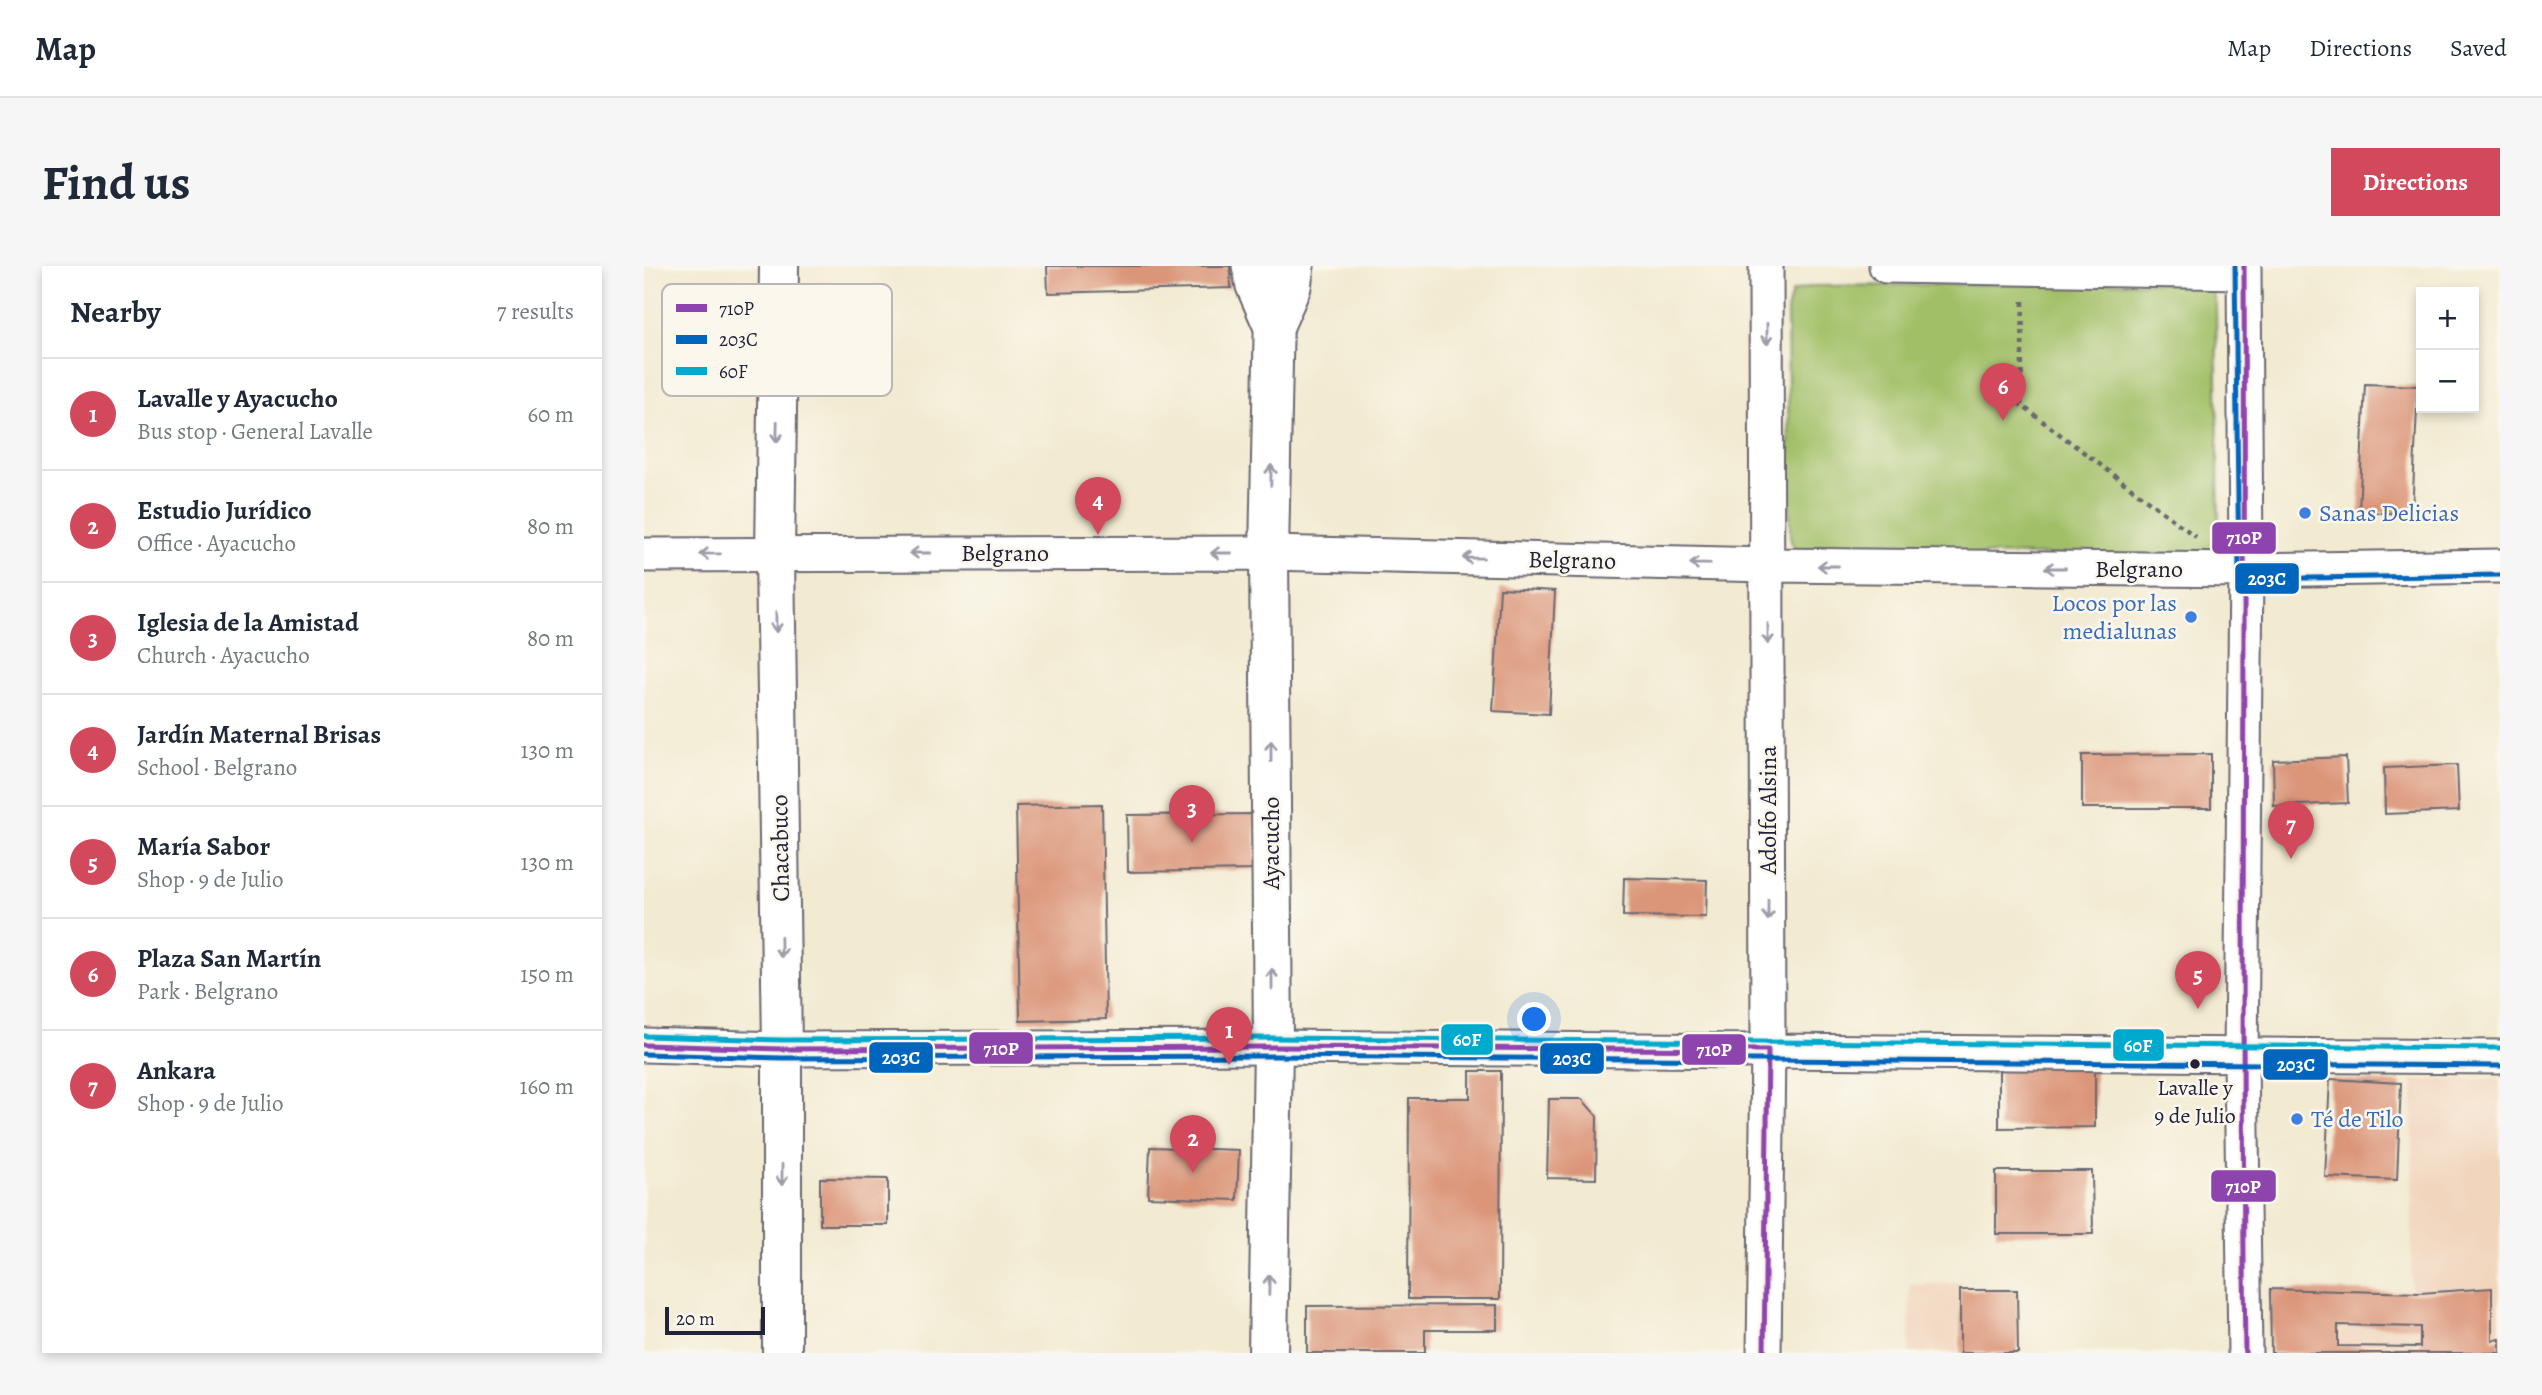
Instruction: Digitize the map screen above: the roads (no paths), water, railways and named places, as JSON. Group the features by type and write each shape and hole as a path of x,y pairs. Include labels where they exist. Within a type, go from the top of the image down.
{"street":[{"name":"Chacabuco","path":"779,266 779,284"},
{"name":"Chacabuco","path":"793,284 798,266"},
{"name":"Ayacucho","path":"1249,266 1253,286 1273,334"},
{"path":"1273,334 1275,266"},
{"name":"Ayacucho","path":"1268,1353 1273,1047 1269,552 1273,334 1294,287 1297,266"},
{"name":"Adolfo Alsina","path":"1764,1353 1768,1050 1766,266"},
{"path":"1886,266 2244,269 2246,570 2241,1057 2245,1353"},
{"name":"Chacabuco","path":"777,396 775,554 782,1049 782,1353"},
{"name":"Belgrano","path":"644,555 1269,552 1768,565 2246,570 2500,566"},
{"path":"644,1045 782,1049 1273,1047 1768,1050 2241,1057 2500,1057"}],"place":[{"name":"Plaza San Martín","path":"2003,421"},
{"name":"Sanas Delicias","path":"2305,513"},
{"name":"Jardín Maternal Brisas","path":"1098,535"},
{"name":"Locos por las medialunas","path":"2191,617"},
{"name":"Iglesia de la Amistad","path":"1192,843"},
{"name":"Ankara","path":"2291,859"},
{"name":"María Sabor","path":"2198,1009"},
{"name":"Lavalle y 9 de Julio","path":"2195,1064"},
{"name":"Lavalle y Ayacucho","path":"1229,1065"},
{"name":"Té de Tilo","path":"2297,1119"},
{"name":"Estudio Jurídico","path":"1193,1173"}]}
